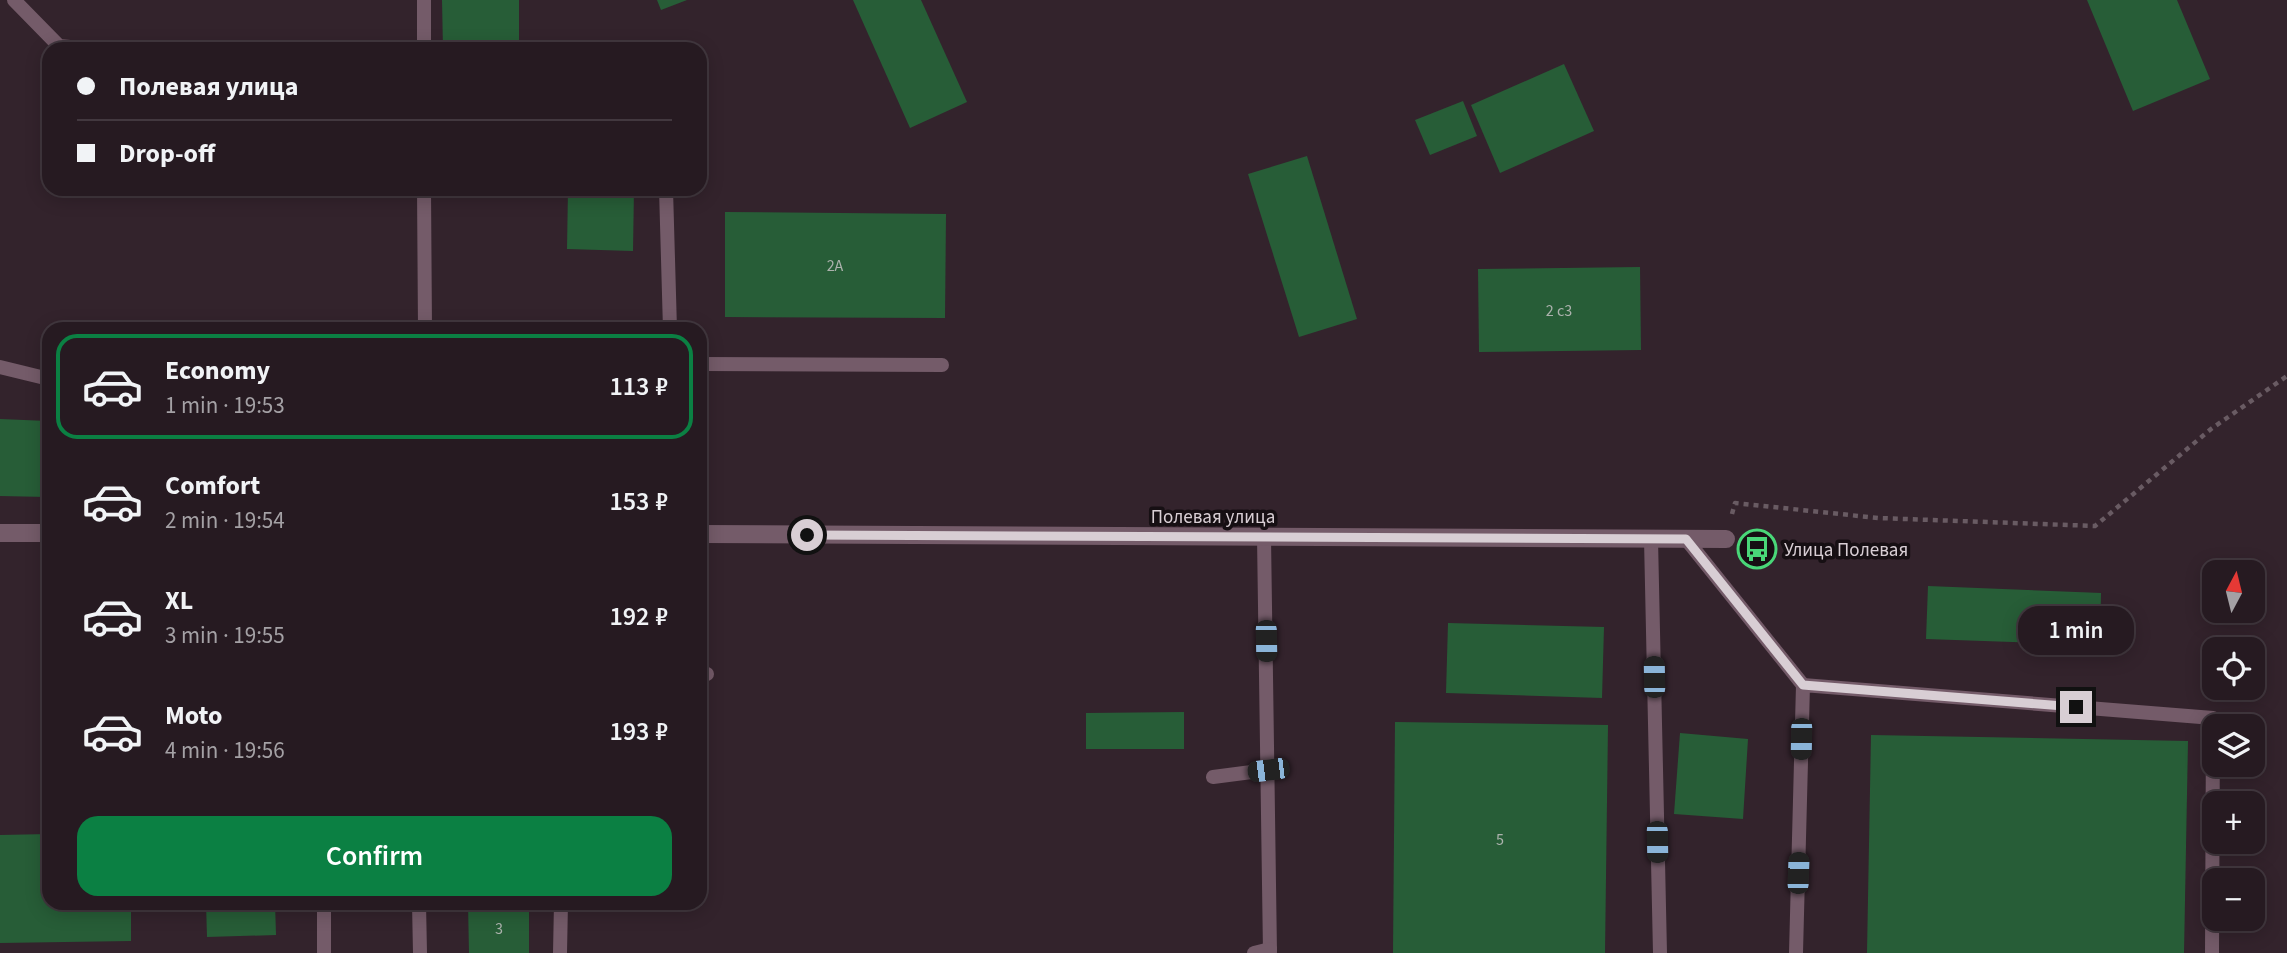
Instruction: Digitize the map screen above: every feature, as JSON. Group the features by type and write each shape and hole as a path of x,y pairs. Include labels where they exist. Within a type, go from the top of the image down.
{"street":[{"path":"0,533 42,533"},
{"name":"Полевая улица","path":"707,534 1726,539"}],"lane":[{"path":"14,0 55,42"},
{"path":"424,0 424,42"},
{"path":"425,196 425,322"},
{"path":"666,196 670,322"},
{"path":"707,364 942,365"},
{"path":"0,367 42,377"},
{"path":"1254,953 1270,951 1264,537"},
{"path":"1651,539 1660,953"},
{"path":"1686,539 1803,685 1796,953"},
{"path":"1803,685 2213,718 2212,953"},
{"path":"1213,777 1268,770"},
{"path":"324,910 324,953"},
{"path":"419,910 420,953"},
{"path":"560,953 561,910"}],"path":[{"path":"1726,539 1735,503 1878,518 2095,526 2211,429 2287,376"}],"building":[{"path":"442,0 519,0 519,42 443,42"},
{"path":"657,0 687,0 661,10"},
{"path":"853,0 921,0 967,102 910,128"},
{"path":"2087,0 2177,0 2210,79 2133,111"},
{"path":"1564,64 1594,131 1500,173 1471,105"},
{"path":"1463,101 1477,136 1430,155 1415,120"},
{"path":"1307,156 1357,319 1299,337 1248,174"},
{"path":"568,196 634,196 633,251 567,249"},
{"path":"725,212 946,214 945,318 725,317"},
{"path":"1640,267 1641,350 1479,352 1478,269"},
{"path":"0,419 42,421 42,497 0,496"},
{"path":"1928,586 2101,593 2100,645 1926,639"},
{"path":"1448,623 1604,627 1602,698 1446,693"},
{"path":"1184,712 1184,749 1086,749 1086,713"},
{"path":"1395,722 1608,725 1605,953 1393,953"},
{"path":"1680,733 1748,739 1743,819 1674,814"},
{"path":"1871,735 2188,741 2184,953 1867,953"},
{"path":"42,834 42,910 131,910 131,941 0,943 0,835"},
{"path":"206,910 275,910 276,935 207,937"},
{"path":"468,910 529,910 529,953 469,953"}],"place":[{"name":"Улица Полевая","path":"1757,549"}],"route":[{"path":"807,535 1686,539 1803,685 2076,707"}]}
